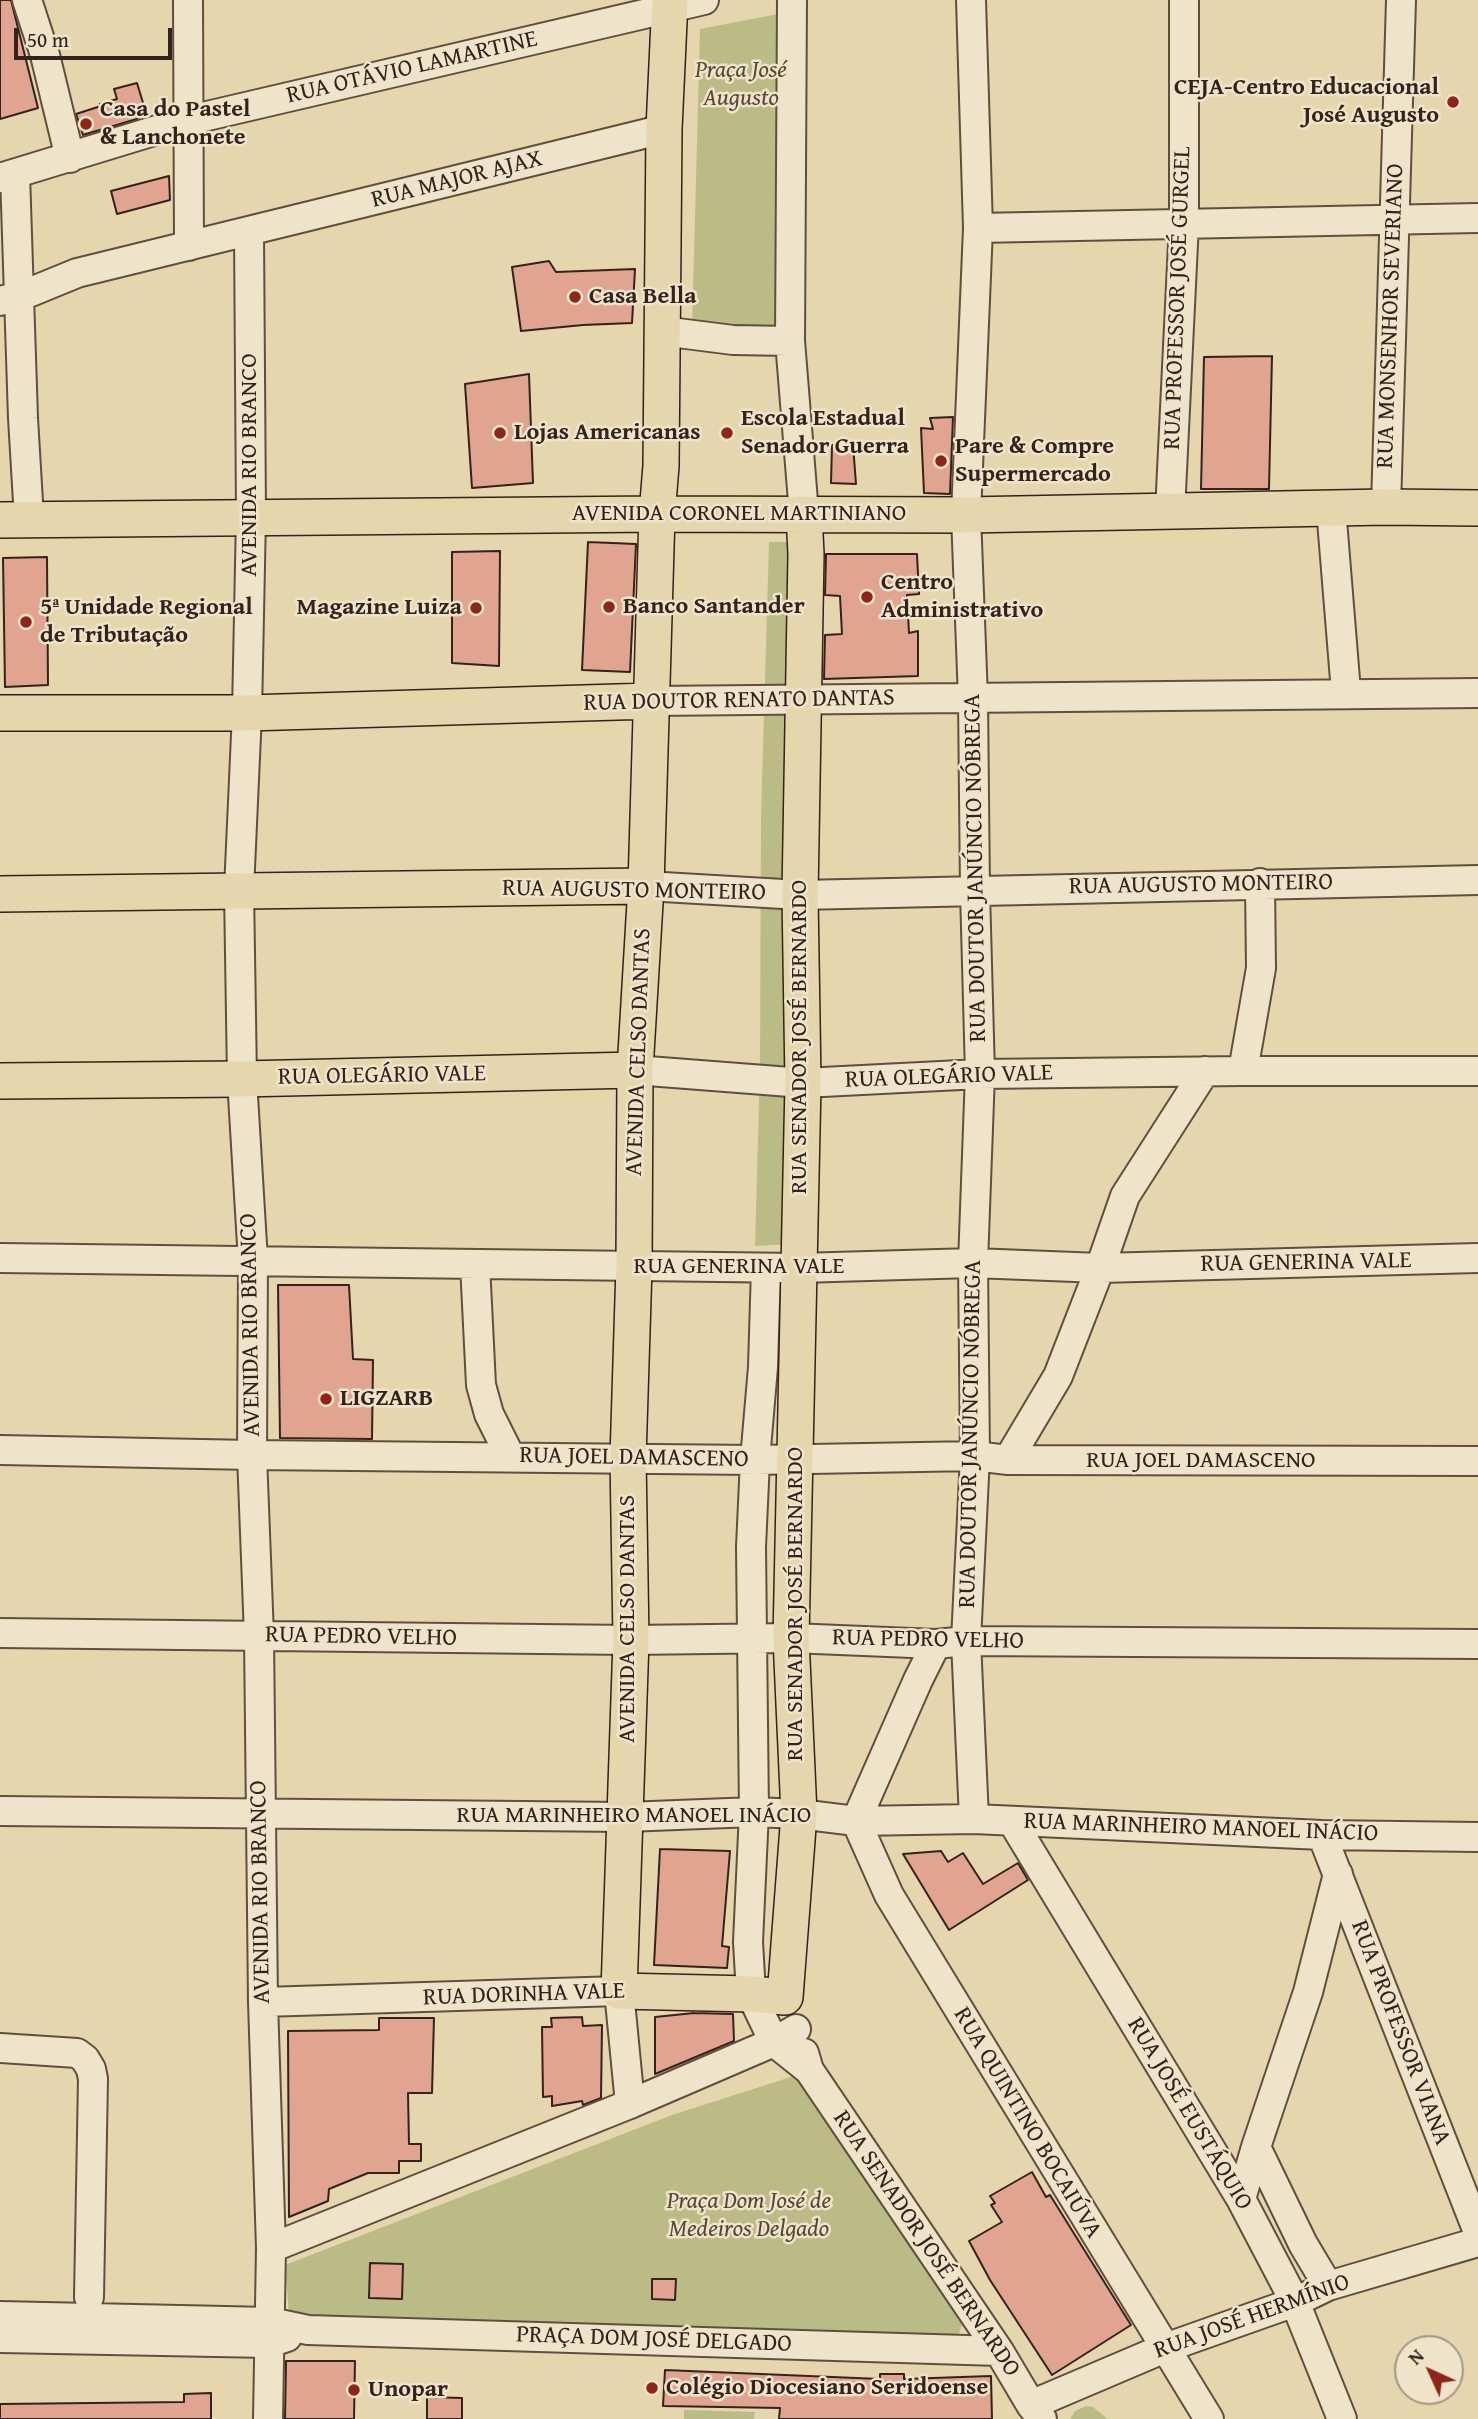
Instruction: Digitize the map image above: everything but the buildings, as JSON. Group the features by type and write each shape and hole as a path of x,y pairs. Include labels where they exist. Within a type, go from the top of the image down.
{"main road":[{"name":"AVENIDA CELSO DANTAS","path":"620,1991 631,1640 628,1458 634,1267 635,1070 646,886 657,514 661,466 664,129 670,4"},
{"name":"AVENIDA CORONEL MARTINIANO","path":"14,520 1478,508"},
{"name":"RUA SENADOR JOSÉ BERNARDO","path":"785,2022 799,1814 791,1638 794,1460 779,1367 782,1268 803,1083 800,895 806,554 804,514"},
{"name":"RUA DOUTOR RENATO DANTAS","path":"0,713 247,713 651,701"},
{"name":"RUA AUGUSTO MONTEIRO","path":"0,894 646,886"},
{"name":"RUA OLEGÁRIO VALE","path":"0,1081 242,1079 635,1070"},
{"name":"RUA DORINHA VALE","path":"620,1991 751,1994 785,2022"}],"street":[{"path":"27,0 45,55 70,158"},
{"path":"188,0 189,246"},
{"name":"RUA OTÁVIO LAMARTINE","path":"8,176 190,120 670,4 704,0"},
{"name":"RUA SENADOR JOSÉ BERNARDO","path":"792,0 790,341 804,514"},
{"name":"RUA DOUTOR JANÚNCIO NÓBREGA","path":"971,0 978,228 966,514 973,699 980,1074 973,1263 975,1456 967,1641 974,1819"},
{"name":"RUA PROFESSOR JOSÉ GURGEL","path":"1170,512 1184,223 1184,0"},
{"name":"RUA MONSENHOR SEVERIANO","path":"1386,507 1401,0"},
{"name":"RUA MAJOR AJAX","path":"10,299 77,273 664,129"},
{"path":"8,176 10,299 23,418 14,520"},
{"path":"978,228 1478,218"},
{"name":"AVENIDA RIO BRANCO","path":"249,232 251,516 247,713 239,890 242,1079 253,1261 252,1455 259,1636 263,2002 271,2248 268,2419"},
{"path":"662,331 733,340 790,341"},
{"path":"1331,508 1346,692"},
{"name":"RUA DOUTOR RENATO DANTAS","path":"651,701 973,699 1346,692 1478,693"},
{"name":"RUA AUGUSTO MONTEIRO","path":"646,886 800,895 1478,880"},
{"path":"1244,1071 1261,968 1260,883"},
{"name":"RUA OLEGÁRIO VALE","path":"635,1070 803,1083 980,1074 1478,1071"},
{"path":"1008,1460 1058,1376 1125,1196 1205,1071"},
{"name":"RUA GENERINA VALE","path":"0,1258 782,1268 973,1263 1100,1268 1478,1258"},
{"path":"475,1264 481,1385 491,1421 510,1457"},
{"name":"RUA SENADOR JOSÉ BERNARDO","path":"779,1367 755,1460 751,1548 754,1812 748,1942 751,1994 785,2022 809,2070 999,2351 1037,2412"},
{"name":"RUA JOEL DAMASCENO","path":"0,1450 755,1460 975,1456 1008,1460 1478,1461"},
{"path":"751,1548 792,1551"},
{"name":"RUA PEDRO VELHO","path":"0,1633 631,1640 791,1638 936,1644 967,1641 1478,1644"},
{"path":"856,1821 912,1692 936,1644"},
{"path":"753,1724 795,1721"},
{"name":"RUA MARINHEIRO MANOEL INÁCIO","path":"0,1811 626,1817 754,1812 856,1821 974,1819 1322,1835 1478,1837"},
{"name":"RUA QUINTINO BOCAIÚVA","path":"856,1821 889,1895 1209,2419"},
{"name":"RUA JOSÉ EUSTÁQUIO","path":"1012,1821 1241,2199 1295,2302 1342,2419"},
{"name":"RUA PROFESSOR VIANA","path":"1322,1835 1478,2232"},
{"path":"1241,2199 1308,1992 1338,1874"},
{"path":"749,1910 792,1913"},
{"name":"RUA DORINHA VALE","path":"263,2002 620,1991"},
{"name":"AVENIDA CELSO DANTAS","path":"620,1991 630,2104"},
{"path":"271,2248 630,2104 785,2022"},
{"path":"0,2048 77,2053 91,2069 93,2080 84,2318"},
{"name":"RUA JOSÉ EUSTÁQUIO","path":"1256,2147 1303,2244 1328,2286"},
{"name":"RUA JOSÉ HERMÍNIO","path":"1037,2412 1165,2348 1295,2302 1328,2286 1478,2242"},
{"name":"PRAÇA DOM JOSÉ DELGADO","path":"1,2327 84,2318 159,2330 308,2330 999,2351"}],"green space":[{"name":"Praça José Augusto","path":"778,14 784,24 776,326 692,328 700,29"},
{"path":"769,542 801,542 794,1244 755,1246 760,1065 761,816"},
{"name":"Praça Dom José de Medeiros Delgado","path":"797,2075 964,2319 957,2339 290,2327 285,2265 672,2115"},
{"path":"1086,2406 1093,2407 1108,2419 1070,2419 1075,2411"},
{"path":"684,2410 755,2412 754,2419 684,2419"}],"place":[{"name":"CEJA-Centro Educacional José Augusto","path":"1453,102"},
{"name":"Casa do Pastel & Lanchonete","path":"86,124"},
{"name":"Casa Bella","path":"575,297"},
{"name":"Lojas Americanas","path":"500,433"},
{"name":"Escola Estadual Senador Guerra","path":"727,433"},
{"name":"Pare & Compre Supermercado","path":"941,461"},
{"name":"Centro Administrativo","path":"867,597"},
{"name":"Banco Santander","path":"609,607"},
{"name":"Magazine Luiza","path":"476,608"},
{"name":"5ª Unidade Regional de Tributação","path":"26,622"},
{"name":"LIGZARB","path":"326,1399"},
{"name":"Colégio Diocesiano Seridoense","path":"652,2388"},
{"name":"Unopar","path":"354,2390"}]}
